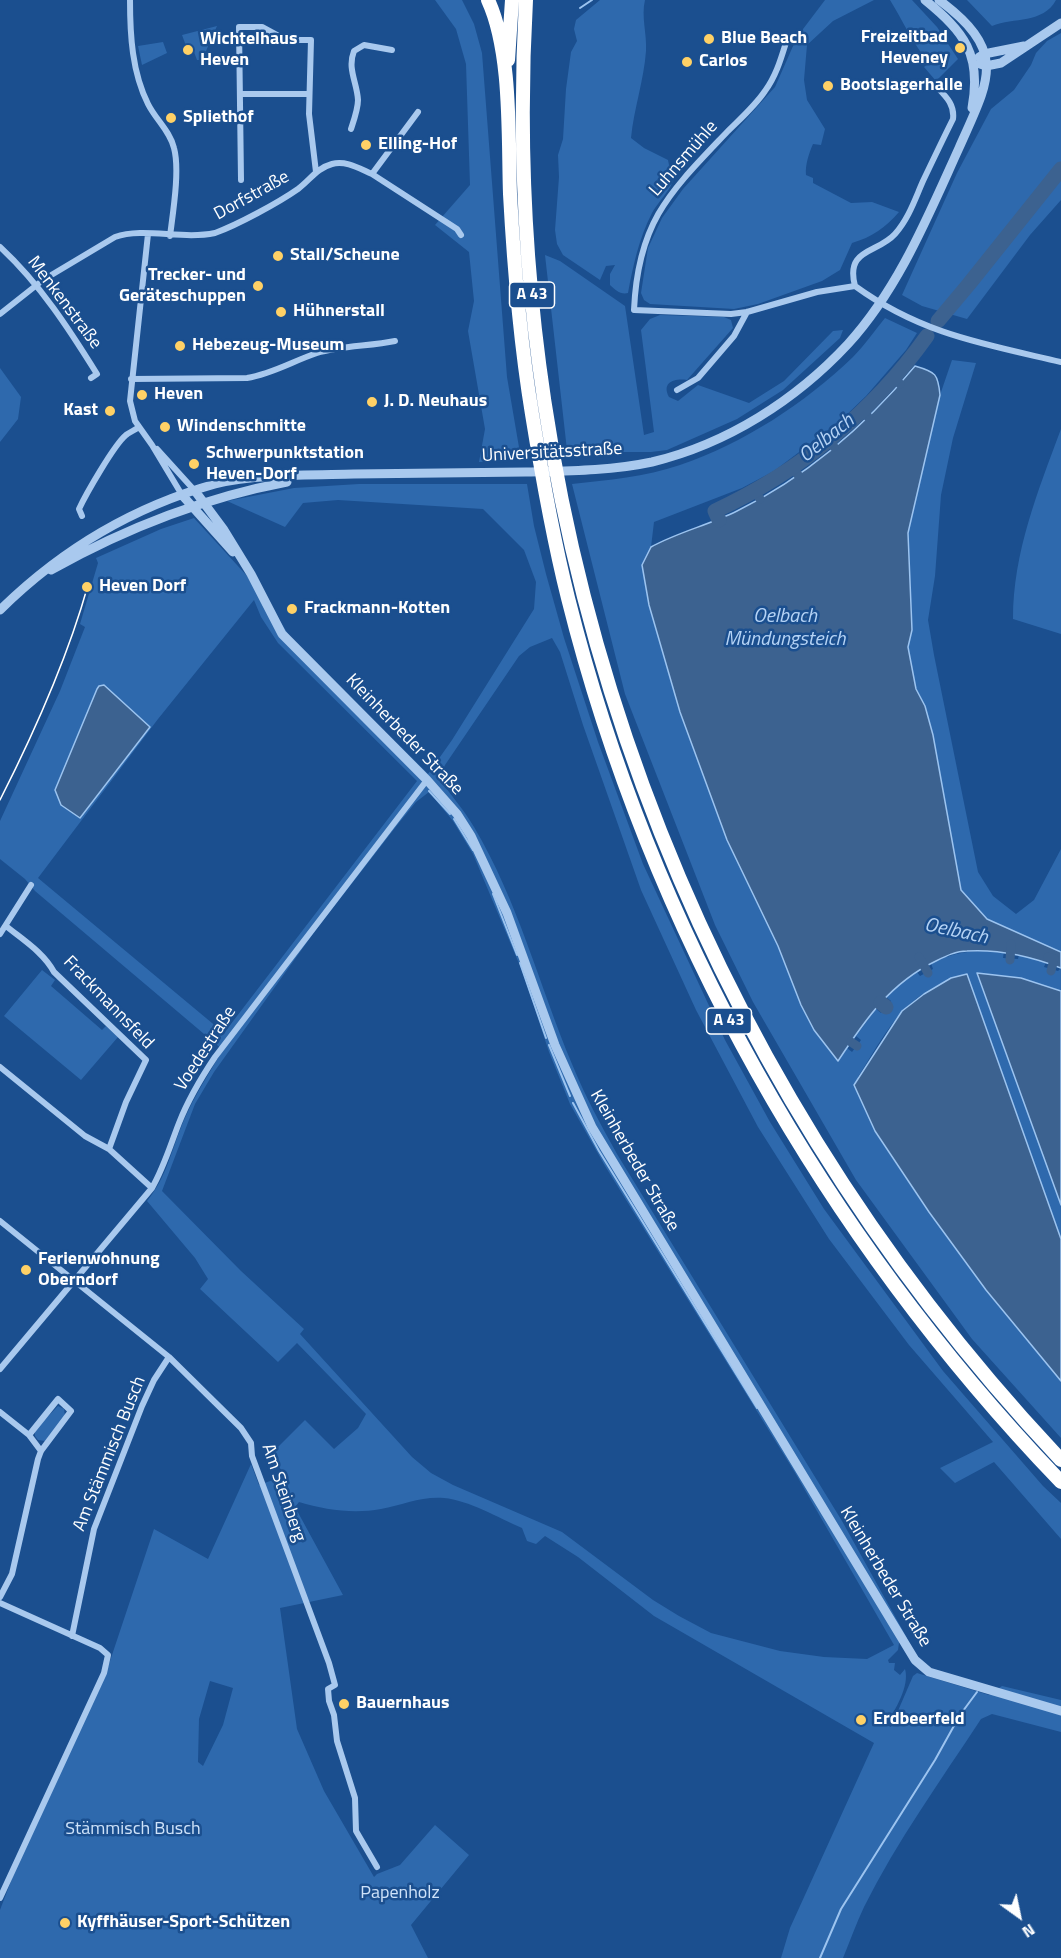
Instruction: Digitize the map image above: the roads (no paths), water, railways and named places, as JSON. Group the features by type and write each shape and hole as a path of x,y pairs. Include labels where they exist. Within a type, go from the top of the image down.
{"highway":[{"path":"488,0 496,21 507,92"},
{"name":"A 43","path":"512,0 507,92 511,208 520,340 548,510 568,600 612,747 641,826 668,893 705,972 744,1050 798,1145 876,1262 930,1333 990,1406 1061,1482"},
{"name":"A 43","path":"526,0 524,103 526,201 537,351 542,387 563,502 583,593 615,705 654,818 721,969 759,1044 812,1138 862,1215 979,1370 1061,1460"}],"street":[{"path":"130,0 138,79 152,111 170,136 175,151 170,236"},
{"name":"Universitätsstraße","path":"925,0 957,29 968,49 976,86 969,125"},
{"name":"Universitätsstraße","path":"31,582 35,576 102,531 160,503 216,484 238,480 331,475 582,471 631,466 655,461 708,442 742,426 776,405 820,371 849,342 880,303 934,204 969,125 987,76 984,54 981,42 973,30 939,0"},
{"path":"972,61 986,66 1001,63 1061,23"},
{"path":"241,180 239,27 262,27 286,40 311,40 309,114 316,172"},
{"name":"Luhnsmühle","path":"747,312 731,314 634,310 637,272 642,249 661,207 680,181 765,92 779,65 788,36"},
{"path":"972,61 984,54 1027,44"},
{"path":"351,129 358,102 351,74 354,51 364,45 392,50"},
{"path":"855,286 853,274 856,261 861,255 888,240 906,219 953,118 954,110 951,103 934,84"},
{"path":"240,94 309,94"},
{"path":"372,174 418,112"},
{"name":"Dorfstraße","path":"0,314 37,286 115,237 126,233 170,236 204,235 223,230 299,188 316,172 333,163 352,165 372,174 457,229 462,236"},
{"path":"148,234 129,401 139,427 182,495"},
{"name":"Menkenstraße","path":"0,247 37,286 62,319 97,374 91,378"},
{"path":"677,390 698,378 734,336 747,312 817,292 855,286 911,320 998,349 1061,362"},
{"path":"131,380 247,378 262,375 324,352 395,342"},
{"path":"82,516 79,509 84,497 114,449 127,434 139,427"},
{"path":"152,445 163,454 195,491"},
{"name":"Universitätsstraße","path":"0,610 31,582 117,535 204,502 259,487 331,475"},
{"name":"Kleinherbeder Straße","path":"195,491 257,584 282,634 427,780 457,814 482,856 507,913 555,1045 592,1127 915,1660 929,1672 1061,1711"},
{"name":"Kleinherbeder Straße","path":"182,495 221,541 241,560"},
{"name":"Voedestraße","path":"0,1369 152,1188 164,1167 179,1122 190,1099 215,1057 427,780"},
{"path":"0,934 31,885"},
{"name":"Frackmannsfeld","path":"6,926 37,951 54,972 146,1060 126,1102 109,1149"},
{"path":"0,1067 85,1136 109,1149 152,1188"},
{"name":"Am Steinberg","path":"0,1221 169,1357 241,1428 251,1443 252,1456 335,1685 328,1689 329,1701 334,1715 337,1741 355,1798 356,1831 378,1867"},
{"name":"Am Stämmisch Busch","path":"72,1636 97,1520 142,1406 154,1380 169,1357"},
{"path":"0,1597 12,1574 36,1466 42,1451 71,1411 58,1399 28,1435"},
{"path":"0,1412 28,1435 42,1451"},
{"path":"0,1603 100,1648 108,1655 104,1673 0,1898"}],"water":[{"name":"Oelbach Mündungsteich","path":"915,366 935,375 940,395 908,533 912,630 908,647 916,689 925,706 933,735 961,890 987,919 1061,952 1061,968 1003,952 963,951 947,956 920,970 892,991 858,1031 838,1061 814,1030 801,1005 778,946 727,840 680,712 649,605 642,565 651,547 737,511 811,466 876,409"},
{"path":"104,685 150,727 80,818 61,805 55,790 97,689"},
{"path":"977,973 1021,978 1061,991 1061,1205"},
{"path":"967,974 1061,1239 1061,1381 986,1290 929,1212 875,1131 854,1085 902,1011 924,994 951,978"}],"waterway":[{"path":"580,8 592,0"},
{"name":"Oelbach","path":"938,321 1061,169"},
{"name":"Oelbach","path":"719,520 715,511 776,478 805,459 832,437 883,390 927,336"},
{"path":"894,377 900,384"},
{"path":"863,409 868,417"},
{"path":"830,439 834,447"},
{"path":"793,467 798,475"},
{"path":"755,491 760,499"},
{"path":"429,791 450,814"},
{"path":"454,819 473,850"},
{"path":"493,894 517,955"},
{"path":"1010,960 1011,944"},
{"path":"919,957 928,973"},
{"name":"Oelbach","path":"1048,957 1054,959 1051,971"},
{"path":"520,963 546,1038"},
{"name":"Oelbach","path":"881,1003 886,1007"},
{"path":"851,1042 857,1046"},
{"path":"549,1045 570,1096"},
{"path":"573,1103 599,1151 757,1408"},
{"path":"820,1958 841,1909 935,1760 960,1715 977,1692"}],"tram line":[{"path":"0,800 49,695 80,613 88,585"}],"place":[{"name":"Blue Beach","path":"709,39"},
{"name":"Freizeitbad Heveney","path":"960,48"},
{"name":"Wichtelhaus Heven","path":"188,50"},
{"name":"Carlos","path":"687,62"},
{"name":"Bootslagerhalle","path":"828,86"},
{"name":"Spliethof","path":"171,118"},
{"name":"Elling-Hof","path":"366,145"},
{"name":"Stall/Scheune","path":"278,256"},
{"name":"Trecker- und Geräteschuppen","path":"258,286"},
{"name":"Hühnerstall","path":"281,312"},
{"name":"Hebezeug-Museum","path":"180,346"},
{"name":"Heven","path":"142,395"},
{"name":"J. D. Neuhaus","path":"372,402"},
{"name":"Kast","path":"110,411"},
{"name":"Windenschmitte","path":"165,427"},
{"name":"Schwerpunktstation Heven-Dorf","path":"194,464"},
{"name":"Heven Dorf","path":"87,587"},
{"name":"Frackmann-Kotten","path":"292,609"},
{"name":"Ferienwohnung Oberndorf","path":"26,1270"},
{"name":"Bauernhaus","path":"344,1704"},
{"name":"Erdbeerfeld","path":"861,1720"},
{"name":"Kyffhäuser-Sport-Schützen","path":"65,1923"}],"park label":[{"name":"Stämmisch Busch","path":"133,1830"},
{"name":"Papenholz","path":"400,1894"}]}
